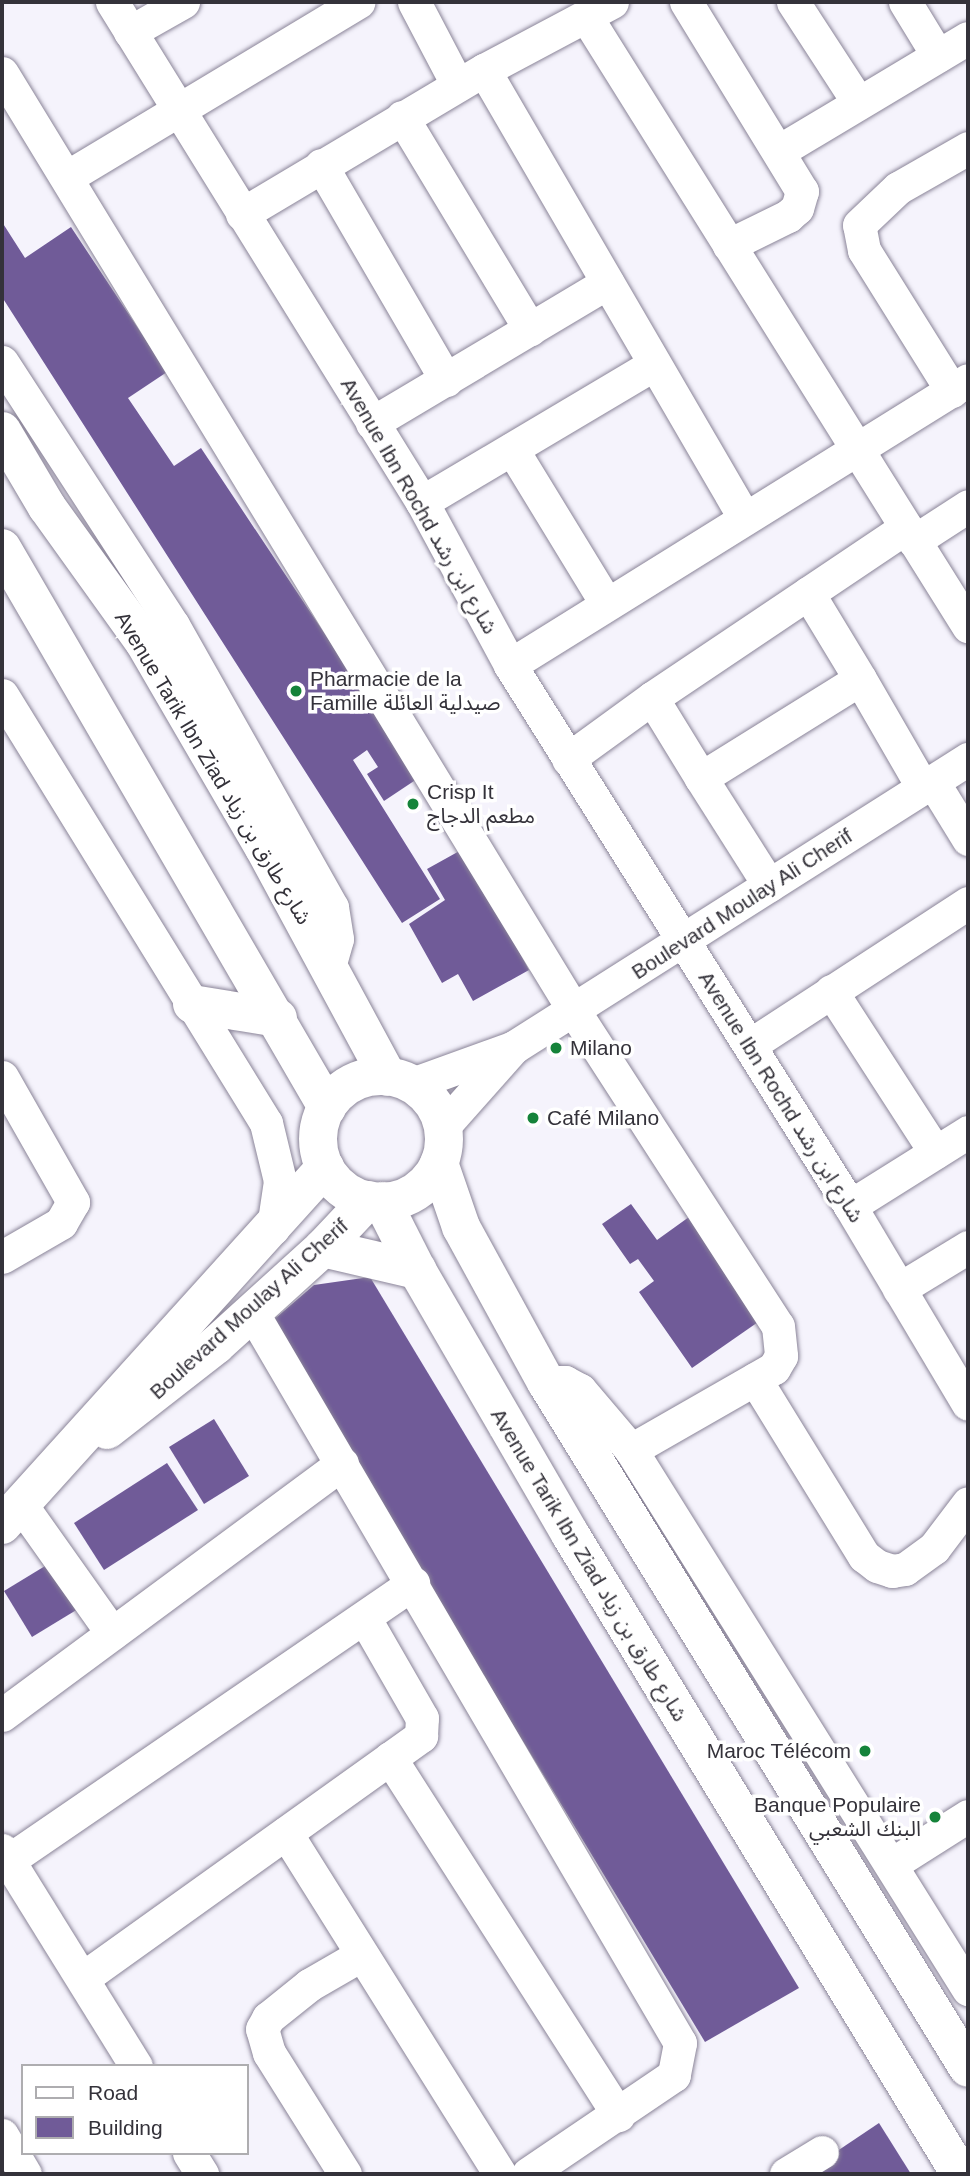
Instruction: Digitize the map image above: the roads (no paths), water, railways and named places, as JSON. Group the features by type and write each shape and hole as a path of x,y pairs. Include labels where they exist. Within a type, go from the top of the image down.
{"main road":[{"name":"Avenue Tarik Ibn Ziad شارع طارق بن زياد","path":"2,431 47,507 159,634 328,967 400,1081 433,1102 447,1134 461,1227 546,1382 968,2068"},
{"path":"2,548 278,1018 327,1107"},
{"path":"192,1004 278,1018"},
{"path":"400,1081 356,1081 327,1107 318,1147 325,1167 337,1184 375,1201 412,1194 447,1134"},
{"path":"447,1134 461,1227"},
{"name":"Boulevard Moulay Ali Cherif","path":"12,1515 60,1465 200,1301 273,1228 325,1167"},
{"name":"Avenue Tarik Ibn Ziad شارع طارق بن زياد","path":"375,1201 734,1810 960,2174"},
{"name":"Boulevard Moulay Ali Cherif","path":"60,1465 164,1389 375,1201"},
{"path":"323,1248 417,1270"}],"street":[{"name":"Avenue Ibn Rochd شارع ابن رشد","path":"112,2 422,502 510,665 750,1045 967,1397"},
{"path":"131,33 183,2"},
{"path":"67,177 179,114 358,2"},
{"path":"414,2 470,77 607,283 744,517"},
{"path":"686,2 802,191 797,208 729,245"},
{"path":"793,2 858,102"},
{"path":"905,2 938,56"},
{"path":"242,214 470,77 600,10 729,245 855,450 968,626"},
{"path":"779,151 968,38"},
{"path":"2,73 573,1011 778,1326 781,1356 774,1368 631,1450"},
{"path":"402,117 530,329"},
{"path":"510,665 960,385 869,259 859,225 898,188 968,148"},
{"path":"321,165 446,380"},
{"path":"372,424 607,283"},
{"path":"2,362 159,634"},
{"path":"422,502 654,365"},
{"path":"512,449 606,603"},
{"path":"568,759 652,698 808,593 910,534 968,506"},
{"path":"808,593 928,785 968,839"},
{"path":"701,778 860,680"},
{"path":"2,695 273,1140 280,1181 273,1228"},
{"path":"652,698 769,885"},
{"name":"Boulevard Moulay Ali Cherif","path":"400,1081 514,1047 684,943 769,885 968,759"},
{"path":"750,1045 968,903"},
{"path":"831,992 935,1152"},
{"name":"Boulevard Moulay Ali Cherif","path":"447,1134 514,1047"},
{"path":"2,1077 73,1202 61,1223 2,1257"},
{"path":"850,1206 968,1132"},
{"path":"900,1289 968,1247"},
{"path":"252,1312 414,1583 680,2043 674,2075 528,2174"},
{"path":"755,1379 864,1556 877,1566 892,1572 905,1569 934,1548 968,1503"},
{"path":"546,1382 580,1390 631,1450 967,1984 926,2001"},
{"path":"2,1715 342,1462"},
{"path":"12,1515 112,1633"},
{"path":"135,2064 5,1855 414,1583"},
{"path":"83,1978 421,1735 422,1718 364,1617"},
{"path":"390,1758 618,2115"},
{"path":"892,1864 968,1816"},
{"path":"286,1833 500,2174"},
{"path":"345,2174 269,2053 262,2029 268,2018 309,1985 361,1955"},
{"path":"2,2135 25,2174"},
{"path":"786,2174 822,2152"},
{"path":"190,2155 202,2174"}],"place":[{"name":"Pharmacie de la Famille صيدلية العائلة","path":"296,691"},
{"name":"Crisp It مطعم الدجاج","path":"413,804"},
{"name":"Milano","path":"556,1048"},
{"name":"Café Milano","path":"533,1118"},
{"name":"Maroc Télécom","path":"865,1751"},
{"name":"Banque Populaire البنك الشعبي","path":"935,1817"}]}
